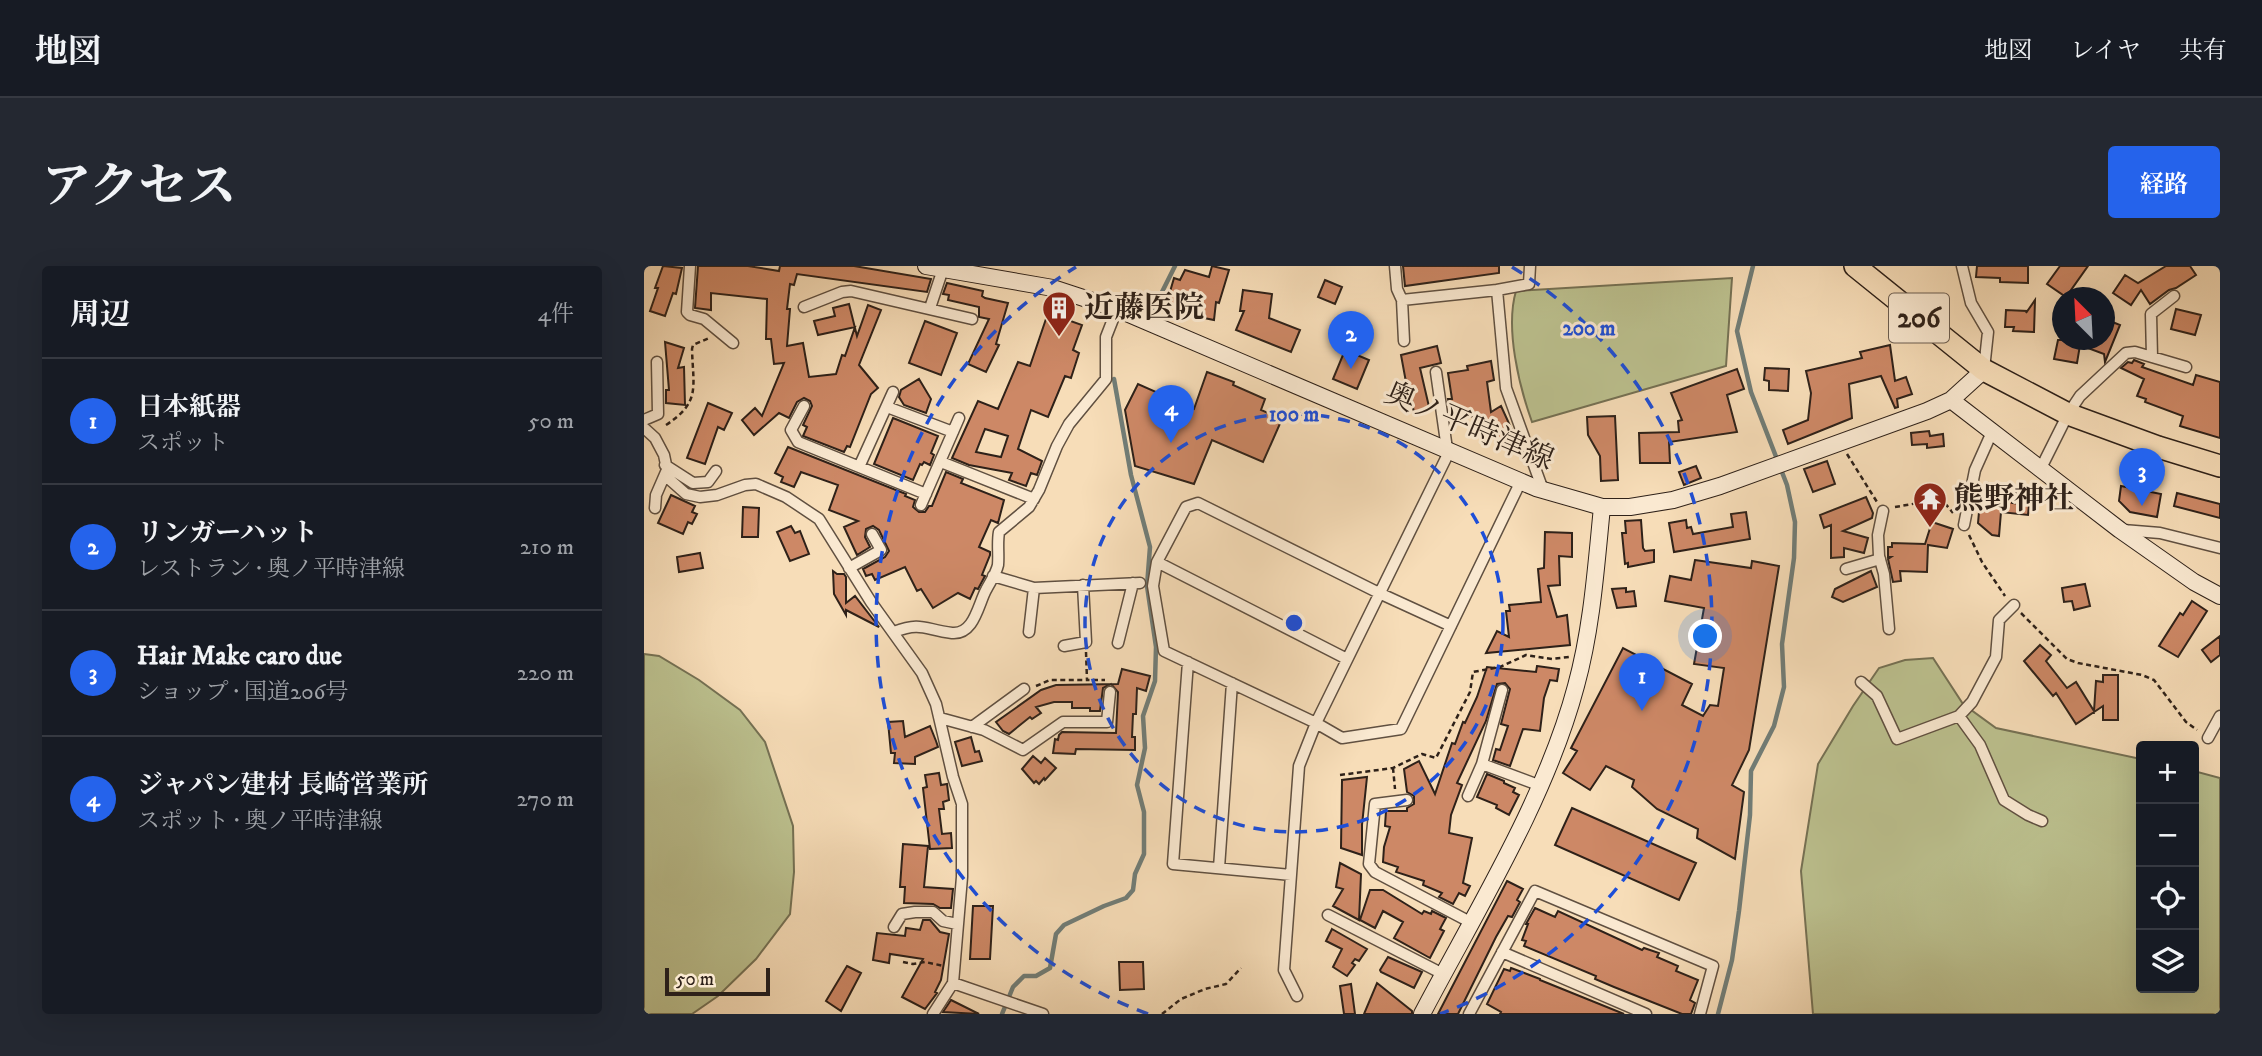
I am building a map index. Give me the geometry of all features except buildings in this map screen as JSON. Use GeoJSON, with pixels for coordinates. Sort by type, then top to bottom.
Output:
{"type":"FeatureCollection","features":[{"type":"Feature","properties":{"kind":"highway","name":"206"},"geometry":{"type":"LineString","coordinates":[[1855,266],[1984,370],[2068,414],[2220,466]]}},
{"type":"Feature","properties":{"kind":"main road","name":"奥ノ平時津線"},"geometry":{"type":"LineString","coordinates":[[926,266],[1053,288],[1117,309],[1543,490],[1602,507],[1630,507],[1673,500],[1720,486],[1927,411],[1951,400],[1984,370]]}},
{"type":"Feature","properties":{"kind":"main road"},"geometry":{"type":"LineString","coordinates":[[1951,400],[2120,530],[2194,582],[2220,596]]}},
{"type":"Feature","properties":{"kind":"main road"},"geometry":{"type":"LineString","coordinates":[[1422,1014],[1541,786],[1568,713],[1591,623],[1602,507]]}},
{"type":"Feature","properties":{"kind":"street"},"geometry":{"type":"LineString","coordinates":[[690,266],[687,312],[690,316],[704,319],[733,343]]}},
{"type":"Feature","properties":{"kind":"street"},"geometry":{"type":"LineString","coordinates":[[1395,266],[1396,289],[1402,300],[1404,341]]}},
{"type":"Feature","properties":{"kind":"street"},"geometry":{"type":"LineString","coordinates":[[1402,300],[1529,284],[1530,266]]}},
{"type":"Feature","properties":{"kind":"street"},"geometry":{"type":"LineString","coordinates":[[1962,266],[1971,303],[1988,332],[1984,370]]}},
{"type":"Feature","properties":{"kind":"street"},"geometry":{"type":"LineString","coordinates":[[930,308],[943,269]]}},
{"type":"Feature","properties":{"kind":"street"},"geometry":{"type":"LineString","coordinates":[[1497,290],[1506,388],[1543,490]]}},
{"type":"Feature","properties":{"kind":"street"},"geometry":{"type":"LineString","coordinates":[[804,307],[851,291],[972,318]]}},
{"type":"Feature","properties":{"kind":"street"},"geometry":{"type":"LineString","coordinates":[[2152,357],[2151,314],[2175,296]]}},
{"type":"Feature","properties":{"kind":"street"},"geometry":{"type":"LineString","coordinates":[[894,632],[915,626],[959,634],[965,631],[976,615],[998,568],[999,533],[1029,507],[1069,424],[1106,379],[1106,337],[1117,309]]}},
{"type":"Feature","properties":{"kind":"street"},"geometry":{"type":"LineString","coordinates":[[2040,470],[2080,396],[2126,353],[2135,352],[2186,367]]}},
{"type":"Feature","properties":{"kind":"street"},"geometry":{"type":"LineString","coordinates":[[644,420],[658,414],[657,362]]}},
{"type":"Feature","properties":{"kind":"street"},"geometry":{"type":"LineString","coordinates":[[1297,996],[1283,970],[1299,766],[1448,449],[1436,372]]}},
{"type":"Feature","properties":{"kind":"street"},"geometry":{"type":"LineString","coordinates":[[859,467],[893,392]]}},
{"type":"Feature","properties":{"kind":"street"},"geometry":{"type":"LineString","coordinates":[[804,406],[791,430],[798,442],[926,494]]}},
{"type":"Feature","properties":{"kind":"street"},"geometry":{"type":"LineString","coordinates":[[887,407],[953,432]]}},
{"type":"Feature","properties":{"kind":"street"},"geometry":{"type":"LineString","coordinates":[[921,505],[959,418]]}},
{"type":"Feature","properties":{"kind":"street"},"geometry":{"type":"LineString","coordinates":[[647,430],[660,446],[669,479],[686,494],[700,497],[717,495],[756,484],[786,497],[818,519],[922,673],[936,704],[962,804],[962,877],[953,983],[933,1014]]}},
{"type":"Feature","properties":{"kind":"street"},"geometry":{"type":"LineString","coordinates":[[1964,526],[1975,470],[1992,432]]}},
{"type":"Feature","properties":{"kind":"street"},"geometry":{"type":"LineString","coordinates":[[941,462],[1034,499]]}},
{"type":"Feature","properties":{"kind":"street"},"geometry":{"type":"LineString","coordinates":[[666,468],[693,483],[708,482],[716,471]]}},
{"type":"Feature","properties":{"kind":"street"},"geometry":{"type":"LineString","coordinates":[[655,508],[656,495],[666,468]]}},
{"type":"Feature","properties":{"kind":"street"},"geometry":{"type":"LineString","coordinates":[[1451,626],[1198,503],[1185,507],[1157,562],[1153,586],[1164,651],[1317,723],[1342,738],[1401,729],[1451,626],[1521,481]]}},
{"type":"Feature","properties":{"kind":"street"},"geometry":{"type":"LineString","coordinates":[[1883,511],[1878,535],[1889,629]]}},
{"type":"Feature","properties":{"kind":"street"},"geometry":{"type":"LineString","coordinates":[[2120,530],[2160,533],[2220,548]]}},
{"type":"Feature","properties":{"kind":"street"},"geometry":{"type":"LineString","coordinates":[[849,568],[881,550],[872,534]]}},
{"type":"Feature","properties":{"kind":"street"},"geometry":{"type":"LineString","coordinates":[[1846,569],[1880,559]]}},
{"type":"Feature","properties":{"kind":"street"},"geometry":{"type":"LineString","coordinates":[[1157,562],[1348,659]]}},
{"type":"Feature","properties":{"kind":"street"},"geometry":{"type":"LineString","coordinates":[[993,576],[1034,588],[1137,583],[1118,643]]}},
{"type":"Feature","properties":{"kind":"street"},"geometry":{"type":"LineString","coordinates":[[1064,646],[1086,642],[1083,585]]}},
{"type":"Feature","properties":{"kind":"street"},"geometry":{"type":"LineString","coordinates":[[1028,632],[1034,588]]}},
{"type":"Feature","properties":{"kind":"street"},"geometry":{"type":"LineString","coordinates":[[1861,682],[1877,696],[1897,739],[1959,716],[1972,702],[1996,657],[1999,620],[2014,605]]}},
{"type":"Feature","properties":{"kind":"street"},"geometry":{"type":"LineString","coordinates":[[1188,662],[1174,864],[1291,875]]}},
{"type":"Feature","properties":{"kind":"street"},"geometry":{"type":"LineString","coordinates":[[1219,868],[1232,683]]}},
{"type":"Feature","properties":{"kind":"street"},"geometry":{"type":"LineString","coordinates":[[972,727],[1024,689]]}},
{"type":"Feature","properties":{"kind":"street"},"geometry":{"type":"LineString","coordinates":[[1468,796],[1482,764],[1502,690]]}},
{"type":"Feature","properties":{"kind":"street"},"geometry":{"type":"LineString","coordinates":[[940,718],[984,730],[1023,750],[1063,722],[1107,722],[1110,692]]}},
{"type":"Feature","properties":{"kind":"street"},"geometry":{"type":"LineString","coordinates":[[1959,716],[1980,745],[2004,800],[2042,821]]}},
{"type":"Feature","properties":{"kind":"street"},"geometry":{"type":"LineString","coordinates":[[2208,738],[2220,716]]}},
{"type":"Feature","properties":{"kind":"street"},"geometry":{"type":"LineString","coordinates":[[1482,764],[1541,786]]}},
{"type":"Feature","properties":{"kind":"street"},"geometry":{"type":"LineString","coordinates":[[1401,800],[1375,804],[1369,864],[1376,873],[1470,922]]}},
{"type":"Feature","properties":{"kind":"street"},"geometry":{"type":"LineString","coordinates":[[1483,1014],[1470,1012],[1535,891],[1713,966],[1700,1014]]}},
{"type":"Feature","properties":{"kind":"street"},"geometry":{"type":"LineString","coordinates":[[894,927],[902,914],[915,912],[933,912],[943,921],[957,924]]}},
{"type":"Feature","properties":{"kind":"street"},"geometry":{"type":"LineString","coordinates":[[1328,915],[1443,974]]}},
{"type":"Feature","properties":{"kind":"street"},"geometry":{"type":"LineString","coordinates":[[1502,952],[1646,1014]]}},
{"type":"Feature","properties":{"kind":"street"},"geometry":{"type":"LineString","coordinates":[[953,983],[1006,1006],[1044,1014]]}},
{"type":"Feature","properties":{"kind":"path"},"geometry":{"type":"LineString","coordinates":[[647,430],[677,417],[691,403],[693,345],[711,337],[733,343]]}},
{"type":"Feature","properties":{"kind":"path"},"geometry":{"type":"LineString","coordinates":[[1086,642],[1087,680]]}},
{"type":"Feature","properties":{"kind":"path"},"geometry":{"type":"LineString","coordinates":[[1340,775],[1393,768],[1422,754],[1436,758],[1469,692],[1473,672],[1500,667],[1526,655],[1552,659],[1583,656]]}},
{"type":"Feature","properties":{"kind":"path"},"geometry":{"type":"LineString","coordinates":[[1024,689],[1050,680],[1107,680],[1110,692]]}},
{"type":"Feature","properties":{"kind":"path"},"geometry":{"type":"LineString","coordinates":[[1393,768],[1401,800]]}},
{"type":"Feature","properties":{"kind":"path"},"geometry":{"type":"LineString","coordinates":[[903,962],[925,962],[954,968]]}},
{"type":"Feature","properties":{"kind":"path"},"geometry":{"type":"LineString","coordinates":[[1162,1014],[1181,999],[1226,984],[1241,968]]}},
{"type":"Feature","properties":{"kind":"green space"},"geometry":{"type":"Polygon","coordinates":[[[1732,278],[1726,366],[1532,422],[1515,357],[1512,322],[1516,291],[1732,278]]]}},
{"type":"Feature","properties":{"kind":"green space"},"geometry":{"type":"Polygon","coordinates":[[[644,654],[659,656],[699,680],[740,710],[765,742],[793,826],[794,872],[790,914],[756,959],[718,996],[692,1014],[644,1014],[644,654]]]}},
{"type":"Feature","properties":{"kind":"green space"},"geometry":{"type":"Polygon","coordinates":[[[1933,658],[1963,704],[1996,728],[2136,758],[2136,993],[2199,993],[2199,772],[2220,778],[2220,1014],[1813,1014],[1801,871],[1818,764],[1879,668],[1905,660],[1933,658]]]}},
{"type":"Feature","properties":{"kind":"waterway"},"geometry":{"type":"LineString","coordinates":[[1148,312],[1154,308],[1175,266]]}},
{"type":"Feature","properties":{"kind":"waterway"},"geometry":{"type":"LineString","coordinates":[[1718,1014],[1732,960],[1739,911],[1750,815],[1751,771],[1774,726],[1784,687],[1782,644],[1794,558],[1795,522],[1787,485],[1751,392],[1737,331],[1753,266]]}},
{"type":"Feature","properties":{"kind":"waterway"},"geometry":{"type":"LineString","coordinates":[[1002,1014],[1013,987],[1024,976],[1036,976],[1050,968],[1056,934],[1064,925],[1126,898],[1133,890],[1135,874],[1144,854],[1144,812],[1137,785],[1145,748],[1143,716],[1155,681],[1156,647],[1147,586],[1150,547],[1131,475],[1114,379]]}},
{"type":"Feature","properties":{"kind":"place","name":"近藤医院"},"geometry":{"type":"Point","coordinates":[1059,338]}},
{"type":"Feature","properties":{"kind":"place","name":"リンガーハット"},"geometry":{"type":"Point","coordinates":[1351,369]}},
{"type":"Feature","properties":{"kind":"place","name":"ジャパン建材 長崎営業所"},"geometry":{"type":"Point","coordinates":[1171,443]}},
{"type":"Feature","properties":{"kind":"place","name":"Hair Make caro due"},"geometry":{"type":"Point","coordinates":[2142,506]}},
{"type":"Feature","properties":{"kind":"place","name":"熊野神社"},"geometry":{"type":"Point","coordinates":[1930,529]}},
{"type":"Feature","properties":{"kind":"place","name":"日本紙器"},"geometry":{"type":"Point","coordinates":[1642,711]}}]}
